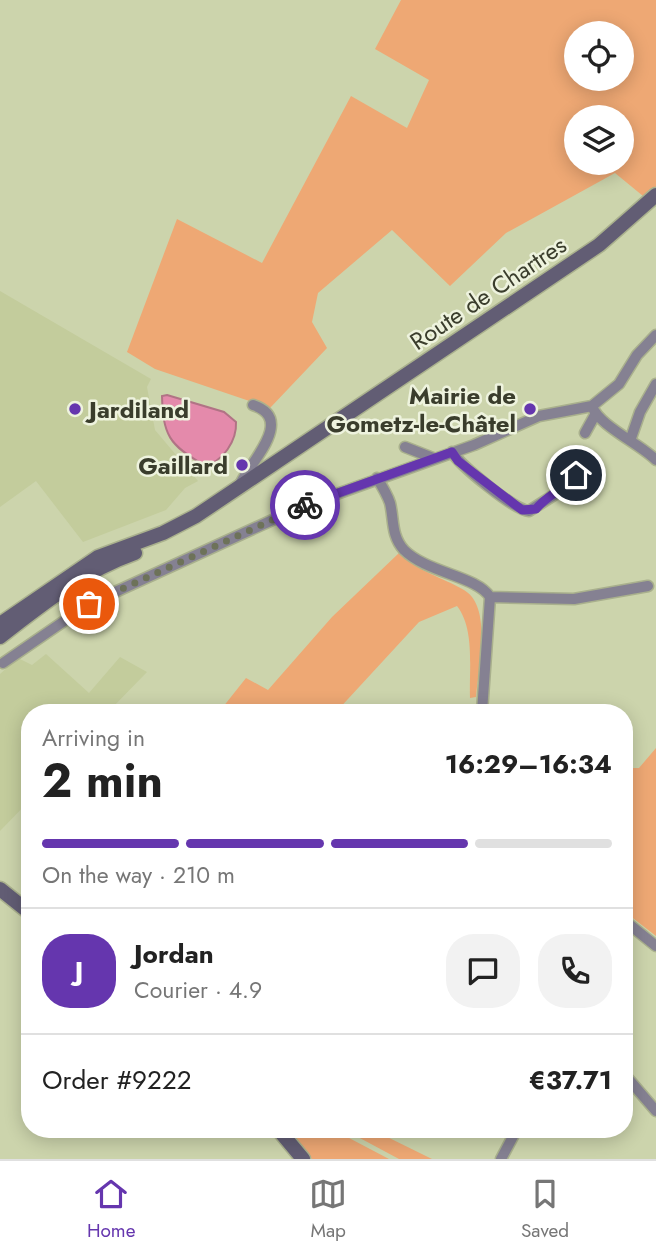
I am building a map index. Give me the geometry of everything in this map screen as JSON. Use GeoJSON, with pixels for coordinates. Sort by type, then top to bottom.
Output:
{"type":"FeatureCollection","features":[{"type":"Feature","properties":{"kind":"main road","name":"Route de Chartres"},"geometry":{"type":"LineString","coordinates":[[0,624],[57,589],[117,559],[182,533],[599,245],[656,195]]}},
{"type":"Feature","properties":{"kind":"main road","name":"Route de Chartres"},"geometry":{"type":"LineString","coordinates":[[0,637],[57,589]]}},
{"type":"Feature","properties":{"kind":"main road"},"geometry":{"type":"LineString","coordinates":[[0,889],[21,906]]}},
{"type":"Feature","properties":{"kind":"main road"},"geometry":{"type":"LineString","coordinates":[[286,1138],[303,1159]]}},
{"type":"Feature","properties":{"kind":"street"},"geometry":{"type":"LineString","coordinates":[[585,433],[593,411],[619,384],[637,355],[656,335]]}},
{"type":"Feature","properties":{"kind":"street"},"geometry":{"type":"LineString","coordinates":[[631,438],[640,412],[656,384]]}},
{"type":"Feature","properties":{"kind":"street"},"geometry":{"type":"LineString","coordinates":[[241,490],[269,440],[266,413],[253,405]]}},
{"type":"Feature","properties":{"kind":"street"},"geometry":{"type":"LineString","coordinates":[[3,663],[73,614],[186,558],[308,504],[452,452],[553,411],[593,411],[656,460]]}},
{"type":"Feature","properties":{"kind":"street"},"geometry":{"type":"LineString","coordinates":[[405,447],[433,458]]}},
{"type":"Feature","properties":{"kind":"street"},"geometry":{"type":"LineString","coordinates":[[452,452],[458,461],[475,472],[504,499],[522,510],[529,511],[565,488],[591,457]]}},
{"type":"Feature","properties":{"kind":"street"},"geometry":{"type":"LineString","coordinates":[[377,478],[390,504],[395,535],[403,549],[443,574],[474,582],[490,597],[574,599],[648,586]]}},
{"type":"Feature","properties":{"kind":"street"},"geometry":{"type":"LineString","coordinates":[[57,589],[73,614]]}},
{"type":"Feature","properties":{"kind":"street"},"geometry":{"type":"LineString","coordinates":[[483,704],[490,597]]}},
{"type":"Feature","properties":{"kind":"street"},"geometry":{"type":"LineString","coordinates":[[633,927],[656,946]]}},
{"type":"Feature","properties":{"kind":"street"},"geometry":{"type":"LineString","coordinates":[[633,1084],[656,1111]]}},
{"type":"Feature","properties":{"kind":"street"},"geometry":{"type":"LineString","coordinates":[[502,1159],[512,1138]]}},
{"type":"Feature","properties":{"kind":"shaded area"},"geometry":{"type":"Polygon","coordinates":[[[401,0],[656,0],[656,187],[643,196],[617,175],[634,175],[634,105],[564,105],[564,175],[611,175],[506,233],[450,286],[392,230],[318,293],[312,322],[327,348],[270,408],[155,369],[127,352],[177,219],[262,263],[351,96],[407,128],[429,80],[375,49],[401,0]]]}},
{"type":"Feature","properties":{"kind":"shaded area","name":"Jardiland"},"geometry":{"type":"Polygon","coordinates":[[[0,291],[151,379],[147,387],[155,430],[198,481],[185,488],[166,510],[83,542],[36,481],[0,507],[0,291]]]}},
{"type":"Feature","properties":{"kind":"shaded area"},"geometry":{"type":"Polygon","coordinates":[[[167,395],[224,412],[236,422],[234,436],[223,455],[204,465],[176,445],[166,430],[164,420],[162,396],[167,395]]]}},
{"type":"Feature","properties":{"kind":"shaded area"},"geometry":{"type":"Polygon","coordinates":[[[399,553],[422,570],[464,590],[473,598],[478,610],[482,639],[476,697],[470,698],[469,638],[463,615],[457,606],[419,622],[343,704],[225,704],[246,678],[268,690],[332,617],[399,553]]]}},
{"type":"Feature","properties":{"kind":"shaded area"},"geometry":{"type":"Polygon","coordinates":[[[46,654],[89,693],[120,657],[147,672],[116,704],[21,704],[21,809],[0,831],[0,674],[18,658],[32,665],[46,654]]]}},
{"type":"Feature","properties":{"kind":"shaded area"},"geometry":{"type":"Polygon","coordinates":[[[656,748],[656,936],[633,918],[633,768],[639,768],[656,748]]]}},
{"type":"Feature","properties":{"kind":"shaded area"},"geometry":{"type":"Polygon","coordinates":[[[294,1138],[349,1138],[389,1159],[312,1159],[294,1138]]]}},
{"type":"Feature","properties":{"kind":"shaded area"},"geometry":{"type":"Polygon","coordinates":[[[360,1138],[389,1138],[432,1159],[399,1159],[360,1138]]]}},
{"type":"Feature","properties":{"kind":"way so far"},"geometry":{"type":"LineString","coordinates":[[89,604],[305,505]]}},
{"type":"Feature","properties":{"kind":"place","name":"Jardiland"},"geometry":{"type":"Point","coordinates":[75,409]}},
{"type":"Feature","properties":{"kind":"place","name":"Mairie de Gometz-le-Châtel"},"geometry":{"type":"Point","coordinates":[530,409]}},
{"type":"Feature","properties":{"kind":"place","name":"Gaillard"},"geometry":{"type":"Point","coordinates":[242,465]}},
{"type":"Feature","properties":{"kind":"route"},"geometry":{"type":"LineString","coordinates":[[305,505],[452,452],[458,461],[475,472],[504,499],[522,510],[536,509],[542,502],[565,488],[576,475]]}}]}
